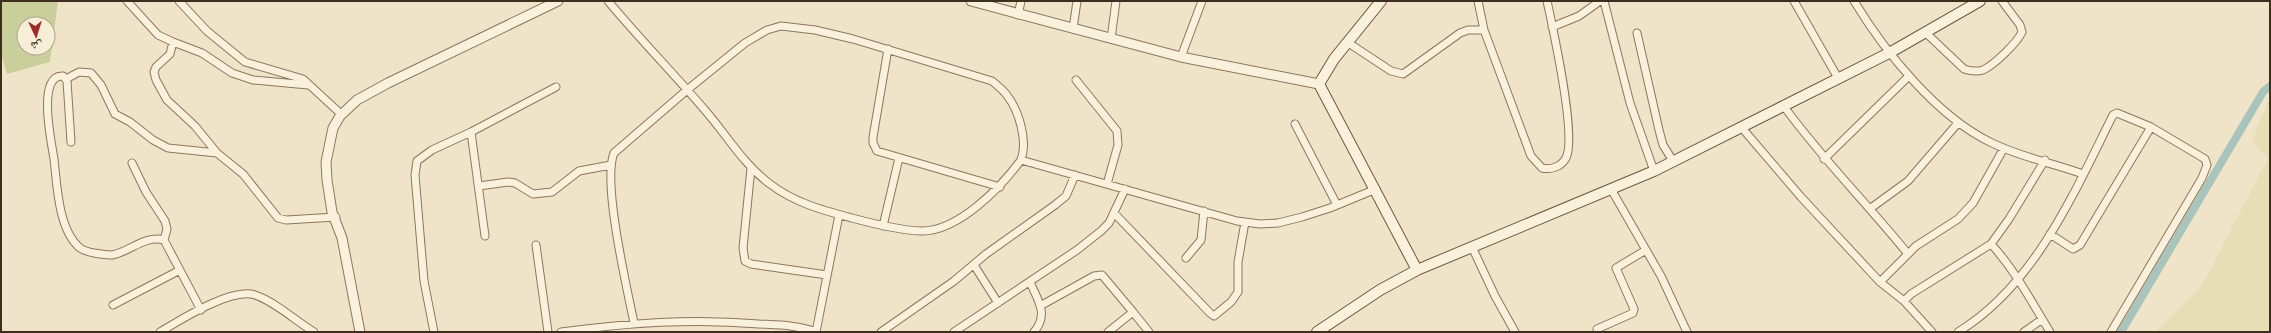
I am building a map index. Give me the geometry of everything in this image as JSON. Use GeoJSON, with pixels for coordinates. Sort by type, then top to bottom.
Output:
{"type":"FeatureCollection","features":[{"type":"Feature","properties":{"kind":"main road"},"geometry":{"type":"LineString","coordinates":[[1381,1],[1347,42],[1319,84],[1376,189],[1416,270]]}},
{"type":"Feature","properties":{"kind":"main road"},"geometry":{"type":"LineString","coordinates":[[1317,332],[1380,290],[1416,270],[1654,170],[1742,128],[1783,105],[1891,52],[1980,1]]}},
{"type":"Feature","properties":{"kind":"street"},"geometry":{"type":"LineString","coordinates":[[127,1],[153,31],[173,42],[202,52],[243,78],[308,85]]}},
{"type":"Feature","properties":{"kind":"street"},"geometry":{"type":"LineString","coordinates":[[179,1],[208,31],[246,62],[303,79],[341,114]]}},
{"type":"Feature","properties":{"kind":"street"},"geometry":{"type":"LineString","coordinates":[[360,332],[353,287],[342,238],[336,217],[332,212],[326,162],[333,128],[341,114],[357,100],[388,83],[558,1]]}},
{"type":"Feature","properties":{"kind":"street"},"geometry":{"type":"LineString","coordinates":[[608,1],[687,90],[751,168],[769,184],[797,202],[816,209],[883,226],[922,231],[940,227],[981,203],[1000,187],[1021,160],[1024,144],[1014,108],[1006,94],[992,81],[888,49],[815,30],[782,26],[767,30],[745,43],[687,90],[614,153],[611,165],[616,222],[634,323]]}},
{"type":"Feature","properties":{"kind":"street"},"geometry":{"type":"LineString","coordinates":[[971,1],[990,4],[1018,15],[1181,57],[1319,84]]}},
{"type":"Feature","properties":{"kind":"street"},"geometry":{"type":"LineString","coordinates":[[1018,15],[1021,1]]}},
{"type":"Feature","properties":{"kind":"street"},"geometry":{"type":"LineString","coordinates":[[1073,29],[1077,1]]}},
{"type":"Feature","properties":{"kind":"street"},"geometry":{"type":"LineString","coordinates":[[1111,39],[1116,1]]}},
{"type":"Feature","properties":{"kind":"street"},"geometry":{"type":"LineString","coordinates":[[1181,57],[1202,1]]}},
{"type":"Feature","properties":{"kind":"street"},"geometry":{"type":"LineString","coordinates":[[1478,1],[1484,30],[1531,156],[1537,164],[1547,169],[1562,164],[1567,157],[1568,150],[1567,112],[1547,1]]}},
{"type":"Feature","properties":{"kind":"street"},"geometry":{"type":"LineString","coordinates":[[1552,27],[1580,16],[1600,1]]}},
{"type":"Feature","properties":{"kind":"street"},"geometry":{"type":"LineString","coordinates":[[1604,1],[1630,103],[1654,170]]}},
{"type":"Feature","properties":{"kind":"street"},"geometry":{"type":"LineString","coordinates":[[1794,1],[1838,78]]}},
{"type":"Feature","properties":{"kind":"street"},"geometry":{"type":"LineString","coordinates":[[1854,1],[1869,25],[1909,76],[1958,123],[1973,133],[2004,148],[2045,160],[2083,174]]}},
{"type":"Feature","properties":{"kind":"street"},"geometry":{"type":"LineString","coordinates":[[1926,32],[1964,69],[1970,71],[1983,70],[2010,48],[2022,32],[2020,25],[2002,1]]}},
{"type":"Feature","properties":{"kind":"street"},"geometry":{"type":"LineString","coordinates":[[1347,42],[1391,71],[1403,74],[1460,33],[1468,30],[1484,30]]}},
{"type":"Feature","properties":{"kind":"street"},"geometry":{"type":"LineString","coordinates":[[1637,33],[1663,145],[1672,161]]}},
{"type":"Feature","properties":{"kind":"street"},"geometry":{"type":"LineString","coordinates":[[173,42],[170,54],[156,67],[154,72],[156,80],[167,100],[195,126],[217,153],[243,174],[278,218],[286,220],[336,217]]}},
{"type":"Feature","properties":{"kind":"street"},"geometry":{"type":"LineString","coordinates":[[888,49],[873,143],[877,151],[1000,187]]}},
{"type":"Feature","properties":{"kind":"street"},"geometry":{"type":"LineString","coordinates":[[66,79],[79,72],[91,73],[101,86],[115,114],[130,122],[160,144],[168,148],[217,153]]}},
{"type":"Feature","properties":{"kind":"street"},"geometry":{"type":"LineString","coordinates":[[66,79],[61,76],[54,80],[47,106],[47,118],[58,197],[69,234],[74,242],[86,252],[110,255],[151,238],[164,240]]}},
{"type":"Feature","properties":{"kind":"street"},"geometry":{"type":"LineString","coordinates":[[1824,159],[1909,76]]}},
{"type":"Feature","properties":{"kind":"street"},"geometry":{"type":"LineString","coordinates":[[66,79],[71,142]]}},
{"type":"Feature","properties":{"kind":"street"},"geometry":{"type":"LineString","coordinates":[[1076,80],[1117,131],[1118,145],[1107,184]]}},
{"type":"Feature","properties":{"kind":"street"},"geometry":{"type":"LineString","coordinates":[[434,332],[424,281],[415,167],[422,155],[471,132],[556,88]]}},
{"type":"Feature","properties":{"kind":"street"},"geometry":{"type":"LineString","coordinates":[[1783,105],[1805,137],[1871,208],[1908,254]]}},
{"type":"Feature","properties":{"kind":"street"},"geometry":{"type":"LineString","coordinates":[[1958,332],[1986,313],[2020,280],[2050,234],[2113,115],[2122,114],[2151,127],[2205,159],[2207,164],[2202,178],[2111,332]]}},
{"type":"Feature","properties":{"kind":"street"},"geometry":{"type":"LineString","coordinates":[[1871,208],[1908,182],[1958,123]]}},
{"type":"Feature","properties":{"kind":"street"},"geometry":{"type":"LineString","coordinates":[[1296,124],[1337,205]]}},
{"type":"Feature","properties":{"kind":"street"},"geometry":{"type":"LineString","coordinates":[[2050,234],[2069,248],[2073,249],[2080,245],[2151,127]]}},
{"type":"Feature","properties":{"kind":"street"},"geometry":{"type":"LineString","coordinates":[[1742,128],[1801,197],[1880,282],[1904,301],[1932,332]]}},
{"type":"Feature","properties":{"kind":"street"},"geometry":{"type":"LineString","coordinates":[[471,132],[485,236]]}},
{"type":"Feature","properties":{"kind":"street"},"geometry":{"type":"LineString","coordinates":[[1880,282],[1908,254],[1958,219],[1973,203],[2004,148]]}},
{"type":"Feature","properties":{"kind":"street"},"geometry":{"type":"LineString","coordinates":[[883,226],[899,158]]}},
{"type":"Feature","properties":{"kind":"street"},"geometry":{"type":"LineString","coordinates":[[1021,160],[1245,222],[1278,223],[1337,205],[1376,189]]}},
{"type":"Feature","properties":{"kind":"street"},"geometry":{"type":"LineString","coordinates":[[1904,301],[1911,294],[1991,244],[2009,220],[2045,160]]}},
{"type":"Feature","properties":{"kind":"street"},"geometry":{"type":"LineString","coordinates":[[132,163],[146,192],[165,221],[167,228],[164,240],[201,310]]}},
{"type":"Feature","properties":{"kind":"street"},"geometry":{"type":"LineString","coordinates":[[479,186],[508,182],[520,185],[533,194],[552,192],[579,171],[611,165]]}},
{"type":"Feature","properties":{"kind":"street"},"geometry":{"type":"LineString","coordinates":[[751,168],[743,248],[744,261],[751,264],[827,275]]}},
{"type":"Feature","properties":{"kind":"street"},"geometry":{"type":"LineString","coordinates":[[881,332],[1066,196],[1075,175]]}},
{"type":"Feature","properties":{"kind":"street"},"geometry":{"type":"LineString","coordinates":[[954,332],[1030,282],[1101,231],[1114,214],[1125,189]]}},
{"type":"Feature","properties":{"kind":"street"},"geometry":{"type":"LineString","coordinates":[[1611,189],[1670,294],[1687,332]]}},
{"type":"Feature","properties":{"kind":"street"},"geometry":{"type":"LineString","coordinates":[[1186,258],[1201,240],[1204,211]]}},
{"type":"Feature","properties":{"kind":"street"},"geometry":{"type":"LineString","coordinates":[[1114,214],[1214,316],[1231,302],[1238,292],[1238,262],[1245,222]]}},
{"type":"Feature","properties":{"kind":"street"},"geometry":{"type":"LineString","coordinates":[[561,332],[618,328],[634,323],[724,321],[785,326],[816,332],[839,215]]}},
{"type":"Feature","properties":{"kind":"street"},"geometry":{"type":"LineString","coordinates":[[1991,244],[2020,280],[2041,320],[2050,332]]}},
{"type":"Feature","properties":{"kind":"street"},"geometry":{"type":"LineString","coordinates":[[536,245],[548,332]]}},
{"type":"Feature","properties":{"kind":"street"},"geometry":{"type":"LineString","coordinates":[[1472,247],[1495,296],[1515,332]]}},
{"type":"Feature","properties":{"kind":"street"},"geometry":{"type":"LineString","coordinates":[[1596,331],[1633,313],[1634,309],[1616,268],[1646,250]]}},
{"type":"Feature","properties":{"kind":"street"},"geometry":{"type":"LineString","coordinates":[[974,265],[998,303]]}},
{"type":"Feature","properties":{"kind":"street"},"geometry":{"type":"LineString","coordinates":[[113,305],[180,270]]}},
{"type":"Feature","properties":{"kind":"street"},"geometry":{"type":"LineString","coordinates":[[1040,306],[1099,275],[1104,277],[1149,332]]}},
{"type":"Feature","properties":{"kind":"street"},"geometry":{"type":"LineString","coordinates":[[1030,282],[1040,306],[1042,321],[1034,332]]}},
{"type":"Feature","properties":{"kind":"street"},"geometry":{"type":"LineString","coordinates":[[160,332],[224,299],[247,293],[266,301],[305,330],[314,332]]}},
{"type":"Feature","properties":{"kind":"street"},"geometry":{"type":"LineString","coordinates":[[1108,332],[1133,312]]}},
{"type":"Feature","properties":{"kind":"street"},"geometry":{"type":"LineString","coordinates":[[2024,332],[2041,320]]}},
{"type":"Feature","properties":{"kind":"shaded area"},"geometry":{"type":"Polygon","coordinates":[[[2270,97],[2270,332],[2155,332],[2203,284],[2268,158],[2252,141],[2270,97]]]}},
{"type":"Feature","properties":{"kind":"green space"},"geometry":{"type":"Polygon","coordinates":[[[1,1],[58,1],[56,16],[16,16],[16,56],[51,56],[50,62],[7,74],[1,53],[1,1]]]}},
{"type":"Feature","properties":{"kind":"waterway"},"geometry":{"type":"LineString","coordinates":[[2121,332],[2263,92],[2270,86]]}}]}
